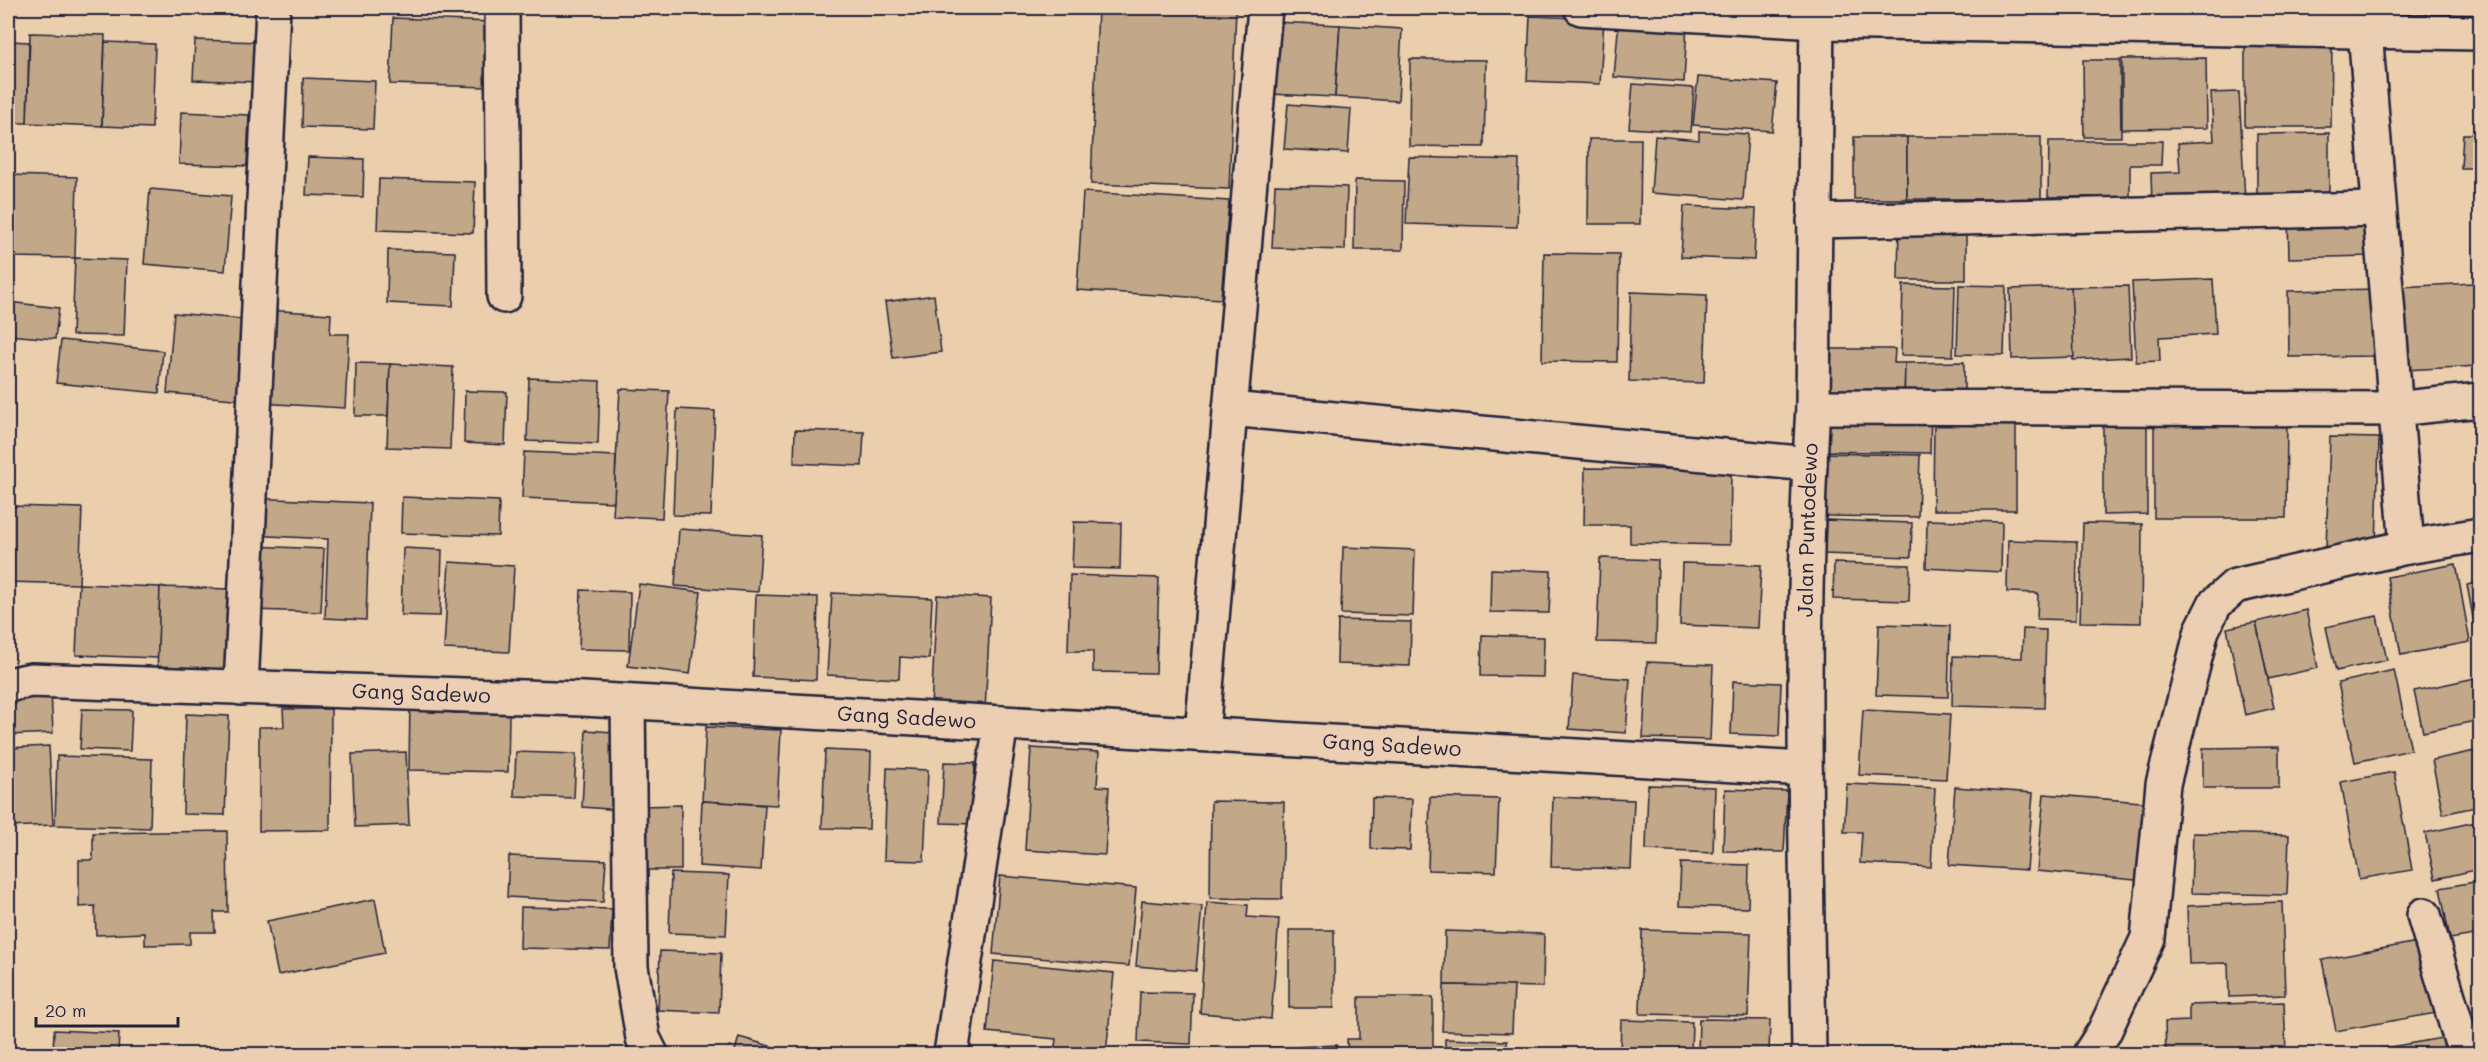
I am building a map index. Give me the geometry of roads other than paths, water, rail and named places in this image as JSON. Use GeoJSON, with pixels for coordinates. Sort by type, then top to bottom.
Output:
{"type":"FeatureCollection","features":[{"type":"Feature","properties":{"kind":"street"},"geometry":{"type":"LineString","coordinates":[[241,688],[273,8]]}},
{"type":"Feature","properties":{"kind":"street"},"geometry":{"type":"LineString","coordinates":[[502,8],[504,296]]}},
{"type":"Feature","properties":{"kind":"street"},"geometry":{"type":"LineString","coordinates":[[1202,734],[1265,8]]}},
{"type":"Feature","properties":{"kind":"street"},"geometry":{"type":"LineString","coordinates":[[1581,8],[1817,15],[2294,19],[2365,31],[2481,33]]}},
{"type":"Feature","properties":{"kind":"street","name":"Jalan Puntodewo"},"geometry":{"type":"LineString","coordinates":[[1809,1054],[1805,769],[1813,407],[1817,15]]}},
{"type":"Feature","properties":{"kind":"street"},"geometry":{"type":"LineString","coordinates":[[2365,31],[2407,547]]}},
{"type":"Feature","properties":{"kind":"street"},"geometry":{"type":"LineString","coordinates":[[1814,221],[2379,209]]}},
{"type":"Feature","properties":{"kind":"street"},"geometry":{"type":"LineString","coordinates":[[1813,407],[2395,409],[2481,400]]}},
{"type":"Feature","properties":{"kind":"street"},"geometry":{"type":"LineString","coordinates":[[1230,410],[1810,464]]}},
{"type":"Feature","properties":{"kind":"street"},"geometry":{"type":"LineString","coordinates":[[2090,1054],[2104,1032],[2148,938],[2163,784],[2202,630],[2215,604],[2235,586],[2407,547],[2481,535]]}},
{"type":"Feature","properties":{"kind":"street","name":"Gang Sadewo"},"geometry":{"type":"LineString","coordinates":[[8,685],[31,680],[628,702],[1805,769]]}},
{"type":"Feature","properties":{"kind":"street"},"geometry":{"type":"LineString","coordinates":[[628,702],[631,967],[643,1038],[651,1054]]}},
{"type":"Feature","properties":{"kind":"street"},"geometry":{"type":"LineString","coordinates":[[951,1054],[1001,723]]}},
{"type":"Feature","properties":{"kind":"street"},"geometry":{"type":"LineString","coordinates":[[2424,915],[2465,1054]]}}]}
